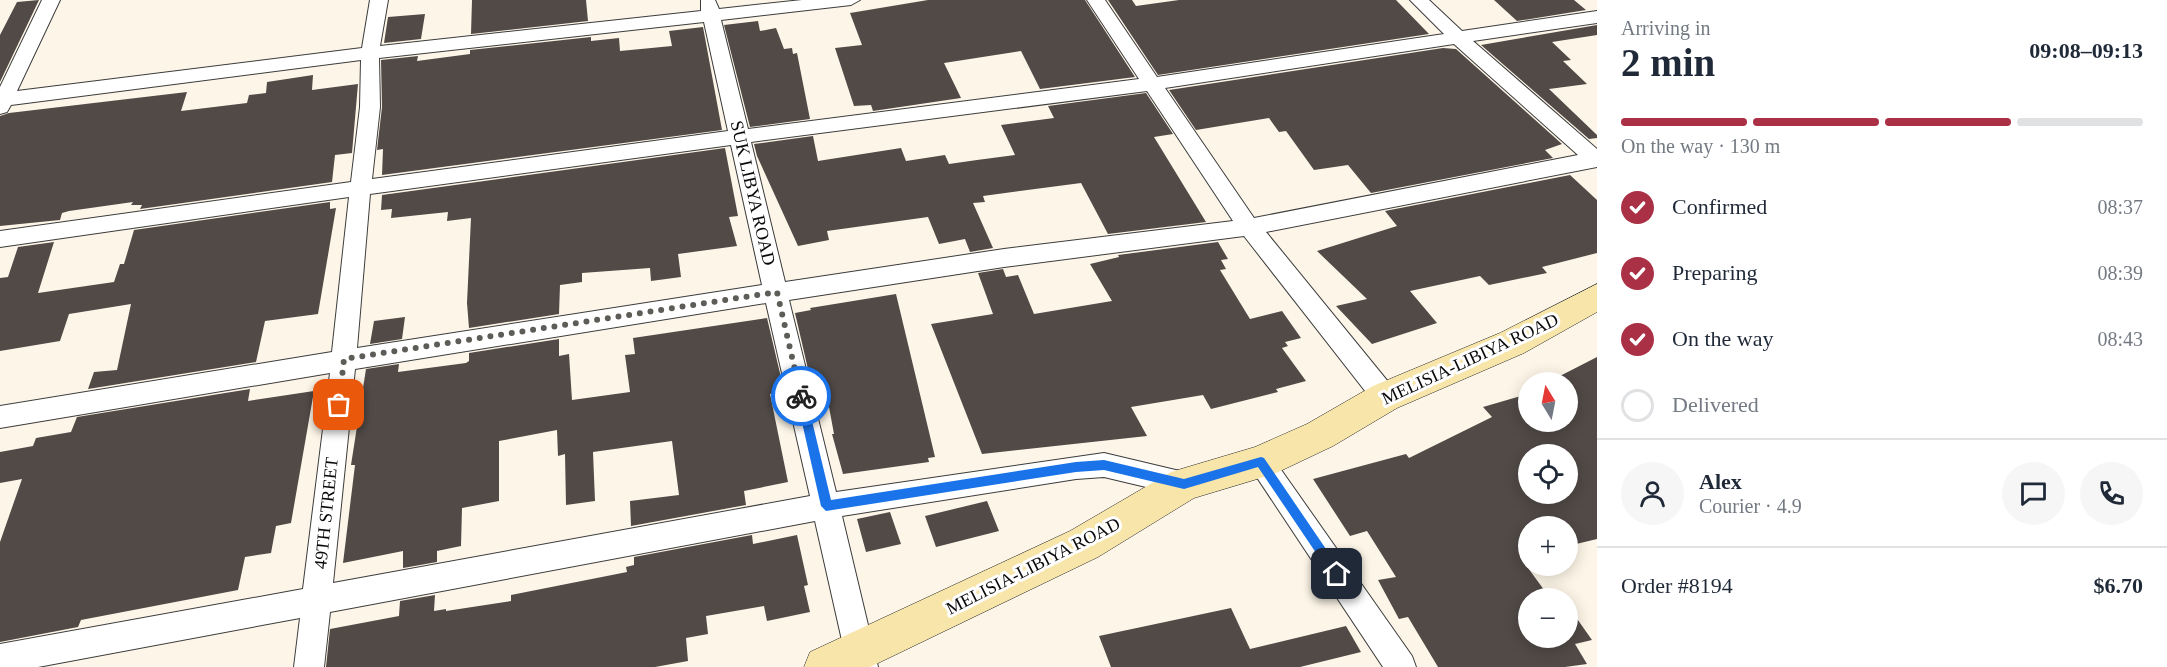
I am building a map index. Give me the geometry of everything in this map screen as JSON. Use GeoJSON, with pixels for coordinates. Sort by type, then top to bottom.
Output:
{"type":"FeatureCollection","features":[{"type":"Feature","properties":{"kind":"main road","name":"MELISIA-LIBIYA ROAD"},"geometry":{"type":"LineString","coordinates":[[825,667],[862,660],[1084,544],[1184,484],[1261,462],[1320,435],[1385,397],[1512,343],[1597,297]]}},
{"type":"Feature","properties":{"kind":"street"},"geometry":{"type":"LineString","coordinates":[[1,102],[51,0]]}},
{"type":"Feature","properties":{"kind":"street","name":"49TH STREET"},"geometry":{"type":"LineString","coordinates":[[309,667],[370,107],[370,53],[379,0]]}},
{"type":"Feature","properties":{"kind":"street"},"geometry":{"type":"LineString","coordinates":[[1,102],[709,8],[851,0]]}},
{"type":"Feature","properties":{"kind":"street"},"geometry":{"type":"LineString","coordinates":[[1096,0],[1150,84],[1249,227],[1385,397]]}},
{"type":"Feature","properties":{"kind":"street"},"geometry":{"type":"LineString","coordinates":[[1419,0],[1457,37],[1596,159]]}},
{"type":"Feature","properties":{"kind":"street","name":"SUK LIBYA ROAD"},"geometry":{"type":"LineString","coordinates":[[709,8],[862,660]]}},
{"type":"Feature","properties":{"kind":"street"},"geometry":{"type":"LineString","coordinates":[[0,239],[361,187],[1150,84],[1597,17]]}},
{"type":"Feature","properties":{"kind":"street"},"geometry":{"type":"LineString","coordinates":[[0,417],[344,359],[777,292],[1249,227],[1596,159]]}},
{"type":"Feature","properties":{"kind":"street"},"geometry":{"type":"LineString","coordinates":[[1261,462],[1401,667]]}},
{"type":"Feature","properties":{"kind":"street"},"geometry":{"type":"LineString","coordinates":[[0,659],[826,506],[1076,467],[1104,465],[1184,484]]}},
{"type":"Feature","properties":{"kind":"building"},"geometry":{"type":"Polygon","coordinates":[[[39,0],[0,82],[0,35],[17,2],[39,0]]]}},
{"type":"Feature","properties":{"kind":"building"},"geometry":{"type":"Polygon","coordinates":[[[472,0],[586,0],[588,21],[471,34],[472,0]]]}},
{"type":"Feature","properties":{"kind":"building"},"geometry":{"type":"Polygon","coordinates":[[[928,0],[1085,0],[1135,77],[1040,89],[1021,51],[944,63],[961,98],[873,111],[871,105],[854,106],[835,48],[862,45],[850,13],[928,0]]]}},
{"type":"Feature","properties":{"kind":"building"},"geometry":{"type":"Polygon","coordinates":[[[1108,0],[1132,0],[1136,6],[1179,0],[1396,0],[1429,34],[1158,75],[1108,0]]]}},
{"type":"Feature","properties":{"kind":"building"},"geometry":{"type":"Polygon","coordinates":[[[1494,0],[1574,0],[1586,10],[1517,21],[1494,0]]]}},
{"type":"Feature","properties":{"kind":"building"},"geometry":{"type":"Polygon","coordinates":[[[425,14],[421,39],[384,43],[388,17],[425,14]]]}},
{"type":"Feature","properties":{"kind":"building"},"geometry":{"type":"Polygon","coordinates":[[[758,21],[760,31],[776,28],[784,49],[792,48],[793,54],[797,53],[810,119],[750,127],[724,25],[758,21]]]}},
{"type":"Feature","properties":{"kind":"building"},"geometry":{"type":"Polygon","coordinates":[[[1597,25],[1597,35],[1552,42],[1571,60],[1563,61],[1587,84],[1549,89],[1597,135],[1597,138],[1589,139],[1481,45],[1597,25]]]}},
{"type":"Feature","properties":{"kind":"building"},"geometry":{"type":"Polygon","coordinates":[[[703,27],[722,130],[382,175],[383,149],[377,150],[382,107],[381,60],[418,56],[417,61],[470,54],[470,50],[591,37],[591,41],[619,38],[620,51],[672,46],[669,31],[703,27]]]}},
{"type":"Feature","properties":{"kind":"building"},"geometry":{"type":"Polygon","coordinates":[[[1443,48],[1456,49],[1562,144],[1545,150],[1553,158],[1371,193],[1348,165],[1314,170],[1286,131],[1279,132],[1269,118],[1196,130],[1169,90],[1443,48]]]}},
{"type":"Feature","properties":{"kind":"building"},"geometry":{"type":"Polygon","coordinates":[[[313,75],[312,90],[358,84],[352,153],[335,155],[332,182],[140,209],[142,205],[131,205],[133,202],[69,211],[62,213],[60,220],[0,226],[0,116],[9,113],[187,92],[181,111],[247,103],[249,95],[266,93],[267,82],[313,75]]]}},
{"type":"Feature","properties":{"kind":"building"},"geometry":{"type":"Polygon","coordinates":[[[1146,93],[1173,134],[1154,137],[1206,222],[1108,234],[1081,183],[983,196],[985,202],[973,203],[993,248],[970,252],[965,239],[939,244],[928,217],[827,231],[829,240],[798,246],[757,156],[754,144],[813,136],[818,161],[901,148],[906,161],[945,155],[949,164],[1015,155],[1001,125],[1054,118],[1048,106],[1146,93]]]}},
{"type":"Feature","properties":{"kind":"building"},"geometry":{"type":"Polygon","coordinates":[[[725,148],[738,216],[729,217],[737,246],[678,254],[681,277],[651,281],[650,268],[582,273],[582,282],[560,285],[559,314],[469,328],[467,303],[471,218],[447,221],[448,212],[391,218],[392,209],[381,210],[382,195],[725,148]]]}},
{"type":"Feature","properties":{"kind":"building"},"geometry":{"type":"Polygon","coordinates":[[[1570,175],[1597,200],[1597,253],[1542,267],[1547,273],[1489,285],[1480,276],[1410,291],[1437,323],[1372,344],[1336,306],[1367,299],[1317,251],[1397,226],[1385,211],[1570,175]]]}},
{"type":"Feature","properties":{"kind":"building"},"geometry":{"type":"Polygon","coordinates":[[[330,202],[330,209],[336,208],[318,314],[265,321],[256,362],[88,389],[94,372],[117,370],[131,304],[69,314],[60,341],[0,351],[0,278],[8,277],[18,247],[54,242],[38,293],[114,282],[120,264],[124,264],[134,230],[330,202]]]}},
{"type":"Feature","properties":{"kind":"building"},"geometry":{"type":"Polygon","coordinates":[[[1218,242],[1228,259],[1221,260],[1226,269],[1220,270],[1250,319],[1282,311],[1301,338],[1285,342],[1288,346],[1282,348],[1306,381],[1276,389],[1278,392],[1211,409],[1203,395],[1131,407],[1147,436],[982,454],[931,324],[993,314],[978,273],[1003,269],[1006,277],[1018,275],[1034,314],[1112,301],[1090,264],[1119,257],[1118,255],[1218,242]]]}},
{"type":"Feature","properties":{"kind":"building"},"geometry":{"type":"Polygon","coordinates":[[[896,294],[935,457],[928,458],[929,462],[843,474],[832,434],[834,434],[824,380],[811,382],[795,313],[811,310],[810,308],[896,294]]]}},
{"type":"Feature","properties":{"kind":"building"},"geometry":{"type":"Polygon","coordinates":[[[405,317],[402,339],[370,344],[374,321],[405,317]]]}},
{"type":"Feature","properties":{"kind":"building"},"geometry":{"type":"Polygon","coordinates":[[[767,318],[783,386],[775,387],[776,393],[770,394],[788,482],[744,491],[746,505],[631,526],[630,501],[679,495],[672,441],[593,452],[595,501],[566,505],[565,454],[558,456],[557,430],[499,441],[499,501],[462,508],[461,546],[437,551],[437,562],[403,568],[403,551],[343,563],[355,465],[351,465],[366,369],[399,364],[398,372],[466,363],[469,361],[469,353],[559,339],[559,356],[569,354],[572,400],[630,392],[625,355],[635,354],[633,338],[767,318]]]}},
{"type":"Feature","properties":{"kind":"building"},"geometry":{"type":"Polygon","coordinates":[[[1597,357],[1597,539],[1578,544],[1578,516],[1518,516],[1518,576],[1534,576],[1543,588],[1518,588],[1518,648],[1577,648],[1587,664],[1565,667],[1438,667],[1408,617],[1399,619],[1378,580],[1396,577],[1367,531],[1350,536],[1313,479],[1406,454],[1409,458],[1492,417],[1483,407],[1518,397],[1518,432],[1578,432],[1578,372],[1568,372],[1597,357]]]}},
{"type":"Feature","properties":{"kind":"building"},"geometry":{"type":"Polygon","coordinates":[[[250,389],[248,401],[314,391],[291,523],[276,526],[271,553],[245,557],[238,590],[81,620],[78,627],[0,642],[0,542],[22,479],[0,483],[0,452],[33,446],[36,438],[71,432],[77,417],[250,389]]]}},
{"type":"Feature","properties":{"kind":"building"},"geometry":{"type":"Polygon","coordinates":[[[987,501],[999,531],[936,547],[925,516],[987,501]]]}},
{"type":"Feature","properties":{"kind":"building"},"geometry":{"type":"Polygon","coordinates":[[[890,512],[901,544],[866,552],[857,519],[890,512]]]}},
{"type":"Feature","properties":{"kind":"building"},"geometry":{"type":"Polygon","coordinates":[[[752,535],[753,544],[797,535],[808,585],[804,586],[810,612],[767,621],[764,606],[706,616],[708,634],[686,638],[688,661],[655,667],[326,667],[330,629],[399,616],[400,601],[435,595],[434,611],[446,609],[446,611],[511,601],[511,595],[627,572],[626,567],[634,565],[634,557],[752,535]]]}},
{"type":"Feature","properties":{"kind":"building"},"geometry":{"type":"Polygon","coordinates":[[[1231,608],[1250,649],[1346,626],[1361,652],[1300,667],[1111,667],[1099,636],[1231,608]]]}},
{"type":"Feature","properties":{"kind":"building"},"geometry":{"type":"Polygon","coordinates":[[[1578,620],[1592,640],[1578,643],[1578,620]]]}},
{"type":"Feature","properties":{"kind":"way so far"},"geometry":{"type":"LineString","coordinates":[[339,405],[344,359],[777,292],[801,396]]}},
{"type":"Feature","properties":{"kind":"route"},"geometry":{"type":"LineString","coordinates":[[801,396],[826,506],[1076,467],[1104,465],[1184,484],[1261,462],[1337,574]]}}]}
